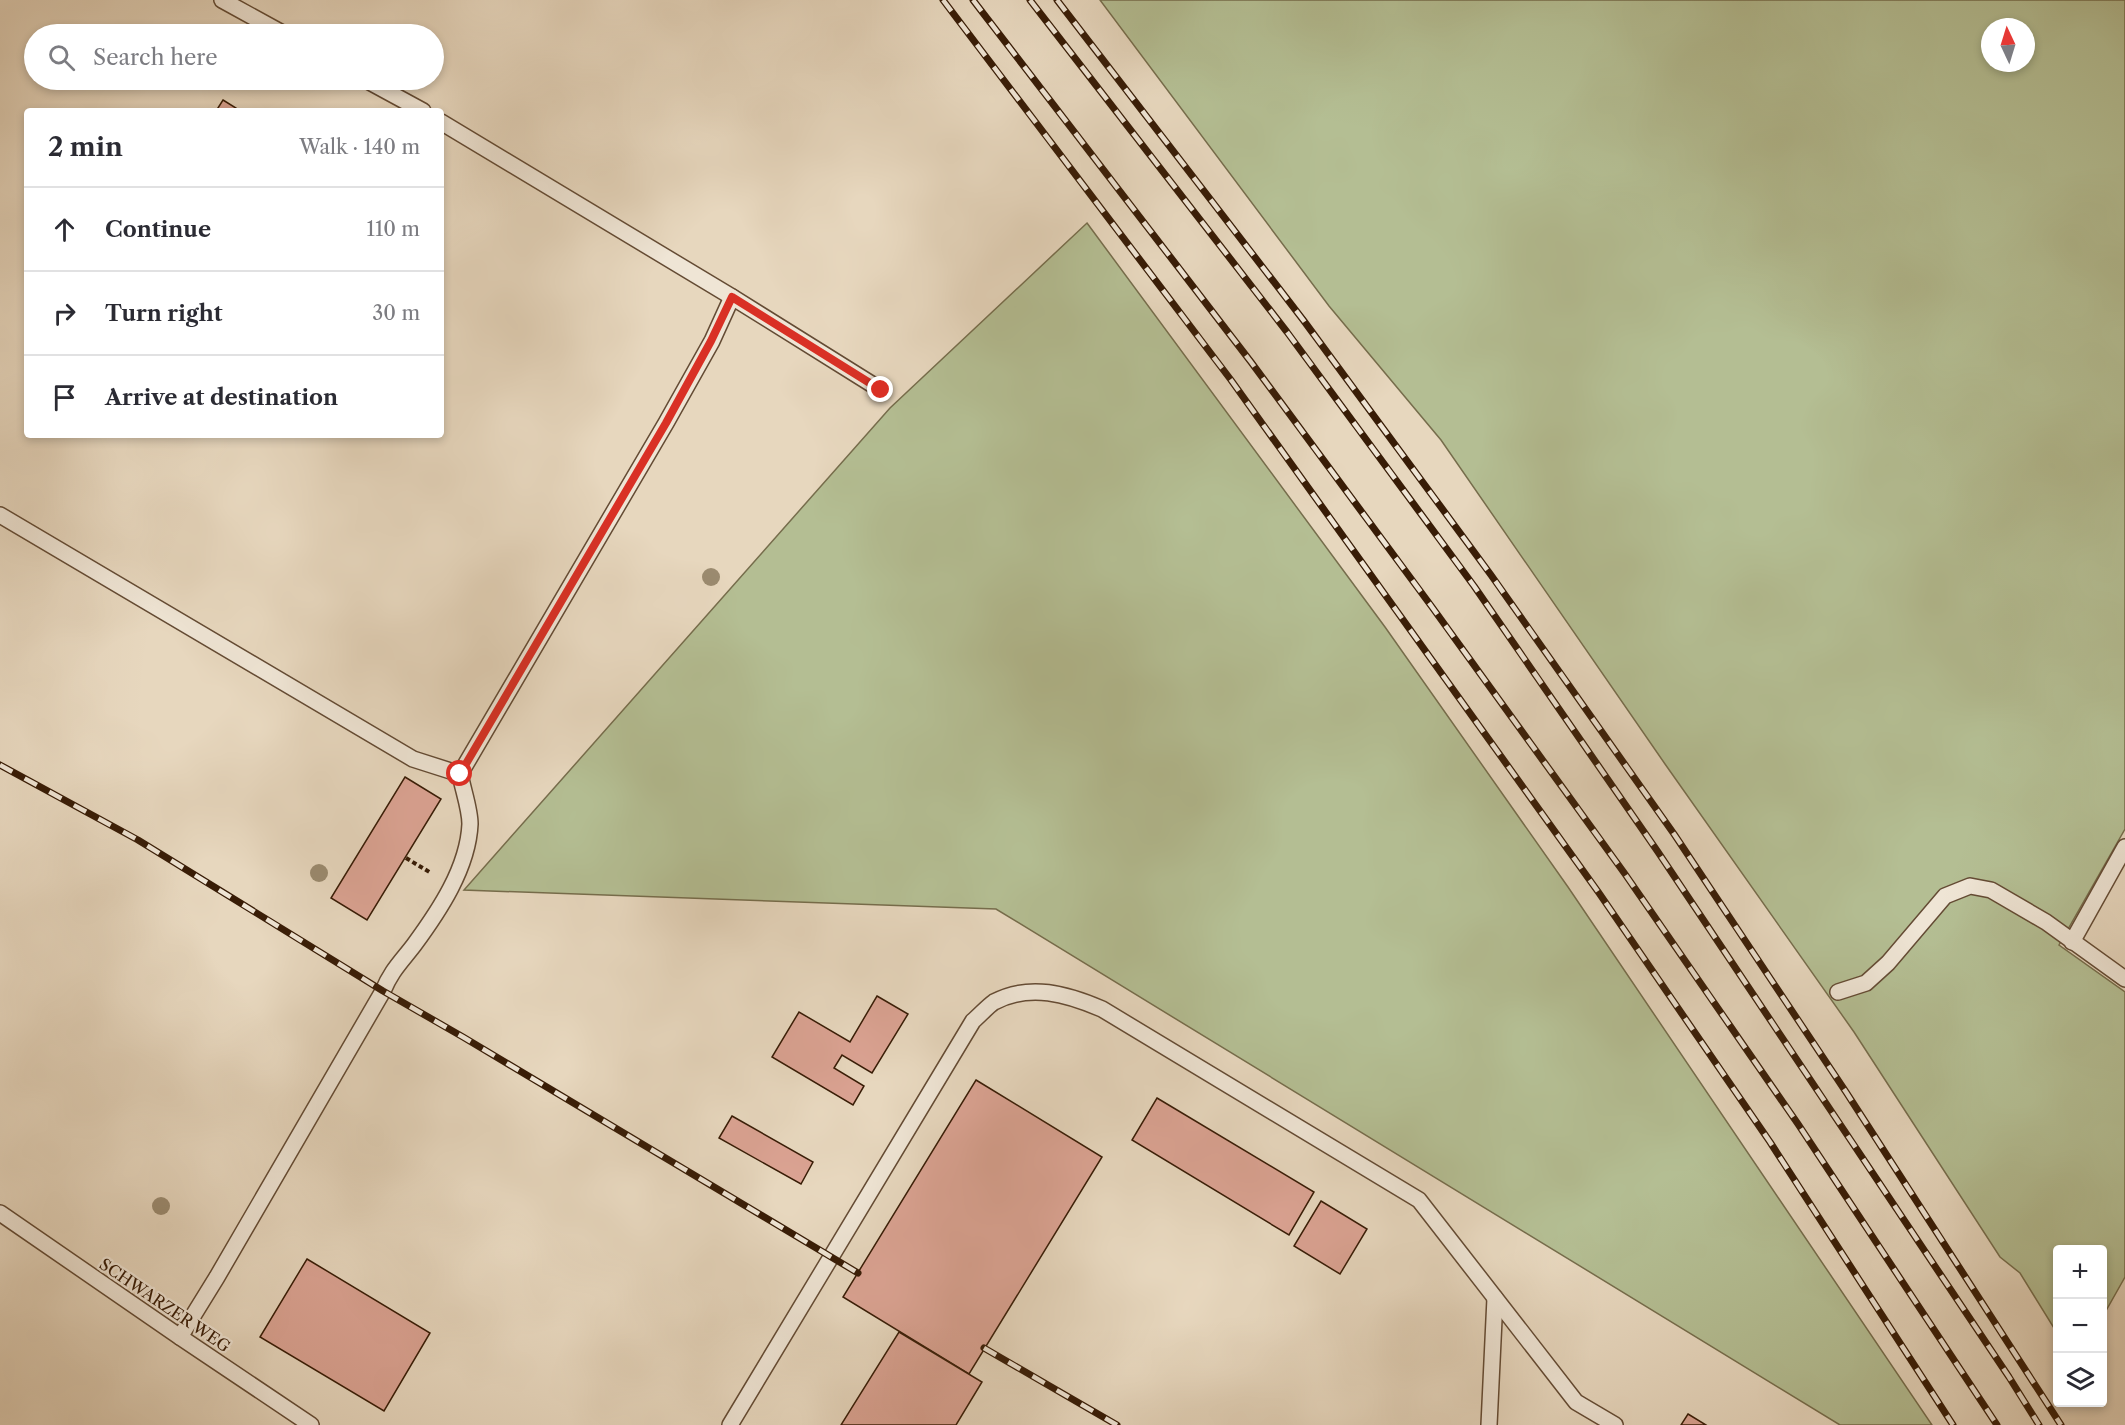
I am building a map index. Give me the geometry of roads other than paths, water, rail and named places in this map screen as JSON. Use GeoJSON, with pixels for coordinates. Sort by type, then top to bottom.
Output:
{"type":"FeatureCollection","features":[{"type":"Feature","properties":{"kind":"lane"},"geometry":{"type":"LineString","coordinates":[[222,0],[266,24]]}},
{"type":"Feature","properties":{"kind":"lane"},"geometry":{"type":"LineString","coordinates":[[384,90],[417,108]]}},
{"type":"Feature","properties":{"kind":"lane"},"geometry":{"type":"LineString","coordinates":[[444,124],[732,297],[881,390]]}},
{"type":"Feature","properties":{"kind":"lane"},"geometry":{"type":"LineString","coordinates":[[180,1337],[382,991],[389,974],[414,944],[453,885],[465,856],[470,823],[460,774],[666,423],[711,341],[732,297]]}},
{"type":"Feature","properties":{"kind":"lane"},"geometry":{"type":"LineString","coordinates":[[0,515],[413,759],[460,774]]}},
{"type":"Feature","properties":{"kind":"lane"},"geometry":{"type":"LineString","coordinates":[[2072,942],[2125,847]]}},
{"type":"Feature","properties":{"kind":"lane"},"geometry":{"type":"LineString","coordinates":[[1838,992],[1866,983],[1888,963],[1946,896],[1970,886],[1991,890],[2046,922],[2125,979]]}},
{"type":"Feature","properties":{"kind":"lane"},"geometry":{"type":"LineString","coordinates":[[730,1425],[973,1021],[993,1003],[1020,992],[1065,995],[1102,1009],[1419,1200],[1576,1402],[1615,1425]]}},
{"type":"Feature","properties":{"kind":"lane","name":"SCHWARZER WEG"},"geometry":{"type":"LineString","coordinates":[[0,1213],[311,1425]]}},
{"type":"Feature","properties":{"kind":"lane"},"geometry":{"type":"LineString","coordinates":[[1489,1425],[1495,1298]]}},
{"type":"Feature","properties":{"kind":"railway"},"geometry":{"type":"LineString","coordinates":[[943,0],[1231,380],[1599,893],[1770,1142],[1953,1425]]}},
{"type":"Feature","properties":{"kind":"railway"},"geometry":{"type":"LineString","coordinates":[[973,0],[1251,362],[1625,874],[1798,1124],[1997,1425]]}},
{"type":"Feature","properties":{"kind":"railway"},"geometry":{"type":"LineString","coordinates":[[1030,0],[1287,332],[1474,586],[1658,852],[2039,1425]]}},
{"type":"Feature","properties":{"kind":"railway"},"geometry":{"type":"LineString","coordinates":[[1057,0],[1304,321],[1491,575],[1674,834],[1846,1092],[2061,1425]]}},
{"type":"Feature","properties":{"kind":"railway"},"geometry":{"type":"LineString","coordinates":[[0,765],[138,840],[383,991],[858,1273]]}},
{"type":"Feature","properties":{"kind":"railway"},"geometry":{"type":"LineString","coordinates":[[984,1348],[1117,1425]]}}]}
